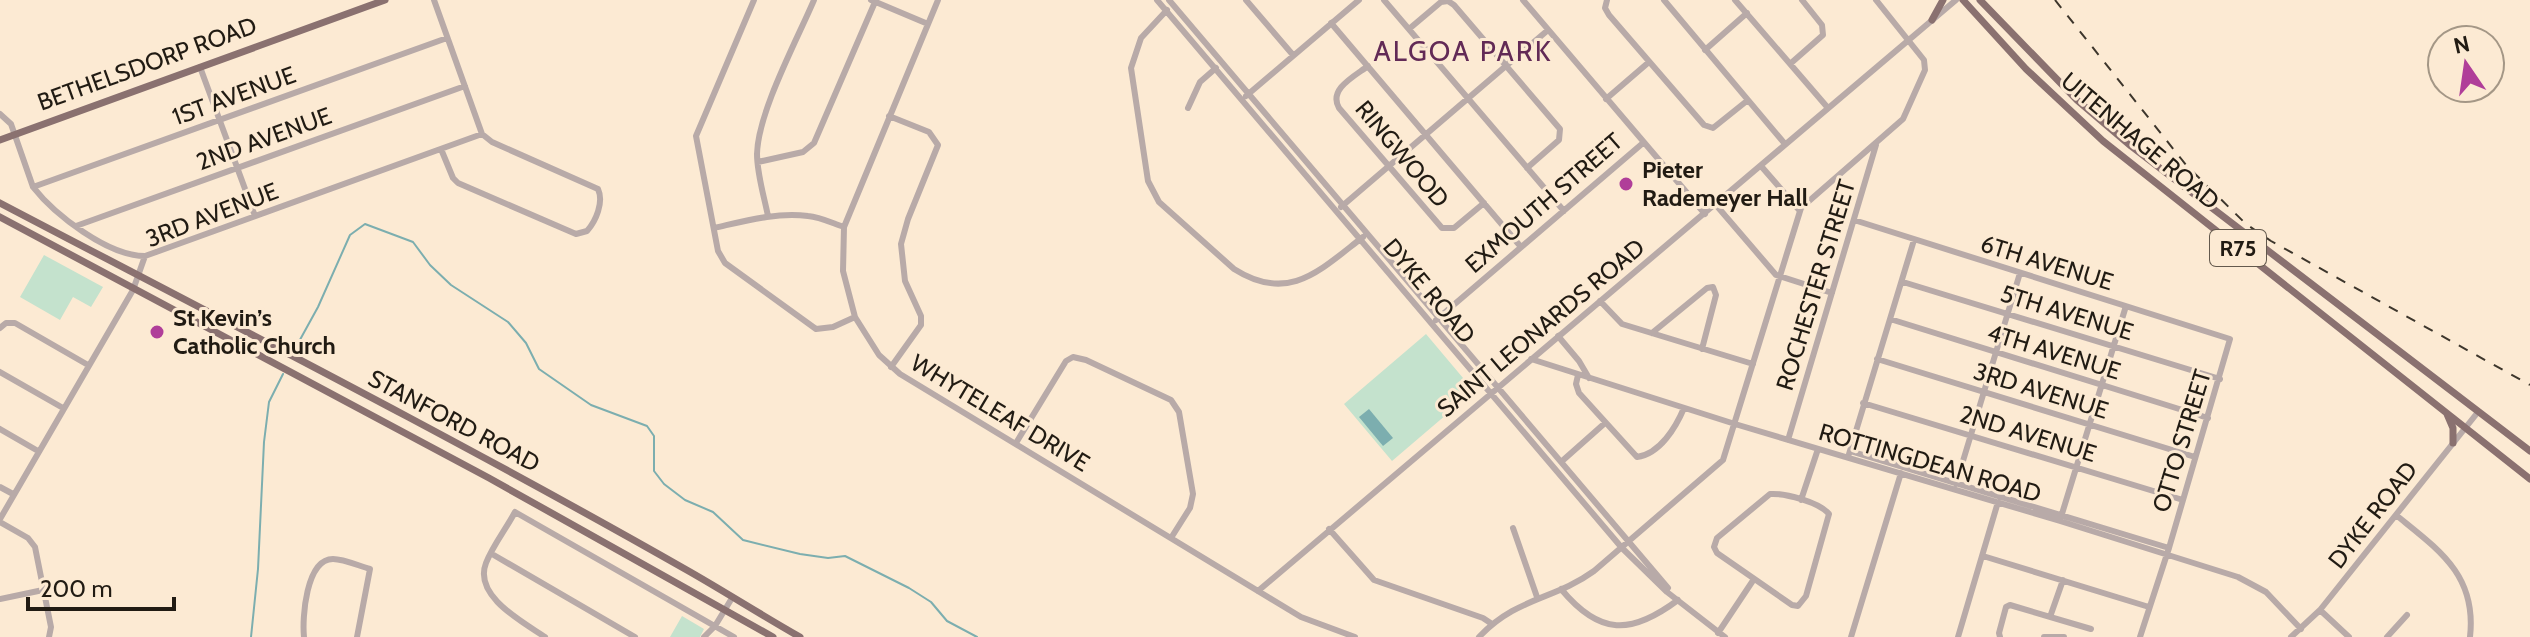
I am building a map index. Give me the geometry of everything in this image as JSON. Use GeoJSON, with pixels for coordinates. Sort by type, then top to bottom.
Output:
{"type":"FeatureCollection","features":[{"type":"Feature","properties":{"kind":"main road","name":"BETHELSDORP ROAD"},"geometry":{"type":"LineString","coordinates":[[0,138],[385,0]]}},
{"type":"Feature","properties":{"kind":"main road"},"geometry":{"type":"LineString","coordinates":[[1932,20],[1943,0]]}},
{"type":"Feature","properties":{"kind":"main road","name":"UITENHAGE ROAD"},"geometry":{"type":"LineString","coordinates":[[1963,0],[2026,69],[2103,141],[2530,479]]}},
{"type":"Feature","properties":{"kind":"main road","name":"UITENHAGE ROAD"},"geometry":{"type":"LineString","coordinates":[[1980,0],[2077,100],[2131,146],[2530,451]]}},
{"type":"Feature","properties":{"kind":"main road","name":"STANFORD ROAD"},"geometry":{"type":"LineString","coordinates":[[0,203],[502,469],[687,570],[800,637]]}},
{"type":"Feature","properties":{"kind":"main road","name":"STANFORD ROAD"},"geometry":{"type":"LineString","coordinates":[[0,217],[489,478],[773,637]]}},
{"type":"Feature","properties":{"kind":"main road"},"geometry":{"type":"LineString","coordinates":[[2445,410],[2453,428],[2453,443]]}},
{"type":"Feature","properties":{"kind":"street"},"geometry":{"type":"LineString","coordinates":[[434,0],[482,134],[492,142],[598,189],[601,200],[589,230],[576,234],[458,183],[451,175],[441,149]]}},
{"type":"Feature","properties":{"kind":"street"},"geometry":{"type":"LineString","coordinates":[[754,0],[696,133],[718,251],[723,261],[812,327],[827,328],[855,317]]}},
{"type":"Feature","properties":{"kind":"street"},"geometry":{"type":"LineString","coordinates":[[768,216],[758,162],[760,138],[771,101],[814,0]]}},
{"type":"Feature","properties":{"kind":"street","name":"WHYTELEAF DRIVE"},"geometry":{"type":"LineString","coordinates":[[938,0],[844,227],[843,271],[855,317],[879,355],[891,367],[1258,591],[1313,623],[1355,637]]}},
{"type":"Feature","properties":{"kind":"street","name":"DYKE ROAD"},"geometry":{"type":"LineString","coordinates":[[1157,0],[1361,239],[1562,461],[1678,600]]}},
{"type":"Feature","properties":{"kind":"street"},"geometry":{"type":"LineString","coordinates":[[1246,0],[1293,55]]}},
{"type":"Feature","properties":{"kind":"street"},"geometry":{"type":"LineString","coordinates":[[1242,99],[1359,0]]}},
{"type":"Feature","properties":{"kind":"street"},"geometry":{"type":"LineString","coordinates":[[1384,0],[1564,211]]}},
{"type":"Feature","properties":{"kind":"street"},"geometry":{"type":"LineString","coordinates":[[1523,0],[1705,214]]}},
{"type":"Feature","properties":{"kind":"street"},"geometry":{"type":"LineString","coordinates":[[1607,0],[1607,12],[1707,127],[1719,125],[1748,100]]}},
{"type":"Feature","properties":{"kind":"street"},"geometry":{"type":"LineString","coordinates":[[1664,0],[1785,144]]}},
{"type":"Feature","properties":{"kind":"street"},"geometry":{"type":"LineString","coordinates":[[1735,0],[1828,108]]}},
{"type":"Feature","properties":{"kind":"street"},"geometry":{"type":"LineString","coordinates":[[1790,64],[1823,35],[1822,25],[1802,0]]}},
{"type":"Feature","properties":{"kind":"street"},"geometry":{"type":"LineString","coordinates":[[1479,637],[1492,624],[1537,597],[1586,577],[1722,463],[1800,211],[1807,201],[1908,112],[1925,70],[1924,60],[1876,0]]}},
{"type":"Feature","properties":{"kind":"street","name":"SAINT LEONARDS ROAD"},"geometry":{"type":"LineString","coordinates":[[1258,591],[1956,0]]}},
{"type":"Feature","properties":{"kind":"street"},"geometry":{"type":"LineString","coordinates":[[758,162],[803,152],[814,143],[873,1],[928,24]]}},
{"type":"Feature","properties":{"kind":"street"},"geometry":{"type":"LineString","coordinates":[[1409,29],[1437,4],[1448,1],[1506,66],[1561,132],[1559,140],[1527,168]]}},
{"type":"Feature","properties":{"kind":"street"},"geometry":{"type":"LineString","coordinates":[[1171,2],[1141,38],[1131,68],[1148,181],[1159,202],[1234,269],[1270,284],[1307,278],[1368,233]]}},
{"type":"Feature","properties":{"kind":"street","name":"DYKE ROAD"},"geometry":{"type":"LineString","coordinates":[[1171,2],[1368,233],[1491,394],[1622,548],[1678,600],[1722,635]]}},
{"type":"Feature","properties":{"kind":"street"},"geometry":{"type":"LineString","coordinates":[[1705,50],[1747,13]]}},
{"type":"Feature","properties":{"kind":"street"},"geometry":{"type":"LineString","coordinates":[[1331,23],[1521,247]]}},
{"type":"Feature","properties":{"kind":"street"},"geometry":{"type":"LineString","coordinates":[[1337,210],[1548,30]]}},
{"type":"Feature","properties":{"kind":"street","name":"1ST AVENUE"},"geometry":{"type":"LineString","coordinates":[[33,187],[447,38]]}},
{"type":"Feature","properties":{"kind":"street"},"geometry":{"type":"LineString","coordinates":[[1606,99],[1649,62]]}},
{"type":"Feature","properties":{"kind":"street","name":"RINGWOOD"},"geometry":{"type":"LineString","coordinates":[[1368,66],[1338,90],[1335,100],[1388,166],[1442,228],[1454,228],[1484,203]]}},
{"type":"Feature","properties":{"kind":"street"},"geometry":{"type":"LineString","coordinates":[[200,67],[255,216]]}},
{"type":"Feature","properties":{"kind":"street"},"geometry":{"type":"LineString","coordinates":[[1188,108],[1200,82],[1216,68]]}},
{"type":"Feature","properties":{"kind":"street","name":"2ND AVENUE"},"geometry":{"type":"LineString","coordinates":[[76,226],[465,86]]}},
{"type":"Feature","properties":{"kind":"street"},"geometry":{"type":"LineString","coordinates":[[1193,98],[1201,101]]}},
{"type":"Feature","properties":{"kind":"street"},"geometry":{"type":"LineString","coordinates":[[0,114],[8,120],[33,187],[76,226],[124,254],[145,256]]}},
{"type":"Feature","properties":{"kind":"street"},"geometry":{"type":"LineString","coordinates":[[889,116],[929,132],[938,145],[901,244],[905,281],[921,316],[921,325],[891,367]]}},
{"type":"Feature","properties":{"kind":"street","name":"3RD AVENUE"},"geometry":{"type":"LineString","coordinates":[[0,520],[133,290],[145,256],[482,134]]}},
{"type":"Feature","properties":{"kind":"street","name":"ROCHESTER STREET"},"geometry":{"type":"LineString","coordinates":[[1788,440],[1877,141]]}},
{"type":"Feature","properties":{"kind":"street","name":"EXMOUTH STREET"},"geometry":{"type":"LineString","coordinates":[[1436,320],[1643,143]]}},
{"type":"Feature","properties":{"kind":"street"},"geometry":{"type":"LineString","coordinates":[[1761,166],[1800,211]]}},
{"type":"Feature","properties":{"kind":"street"},"geometry":{"type":"LineString","coordinates":[[1716,205],[1780,277],[1832,293]]}},
{"type":"Feature","properties":{"kind":"street"},"geometry":{"type":"LineString","coordinates":[[714,228],[768,216],[809,216],[844,227]]}},
{"type":"Feature","properties":{"kind":"street","name":"6TH AVENUE"},"geometry":{"type":"LineString","coordinates":[[1854,220],[2229,337]]}},
{"type":"Feature","properties":{"kind":"street"},"geometry":{"type":"LineString","coordinates":[[1914,240],[1849,454],[2061,518],[2126,306]]}},
{"type":"Feature","properties":{"kind":"street"},"geometry":{"type":"LineString","coordinates":[[1955,486],[2020,273]]}},
{"type":"Feature","properties":{"kind":"street","name":"5TH AVENUE"},"geometry":{"type":"LineString","coordinates":[[1903,282],[2220,379]]}},
{"type":"Feature","properties":{"kind":"street"},"geometry":{"type":"LineString","coordinates":[[1652,333],[1704,290],[1713,287],[1716,295],[1702,349]]}},
{"type":"Feature","properties":{"kind":"street"},"geometry":{"type":"LineString","coordinates":[[1600,301],[1619,322],[1753,364]]}},
{"type":"Feature","properties":{"kind":"street","name":"4TH AVENUE"},"geometry":{"type":"LineString","coordinates":[[1890,319],[2208,418]]}},
{"type":"Feature","properties":{"kind":"street"},"geometry":{"type":"LineString","coordinates":[[0,328],[6,323],[15,323],[88,365]]}},
{"type":"Feature","properties":{"kind":"street"},"geometry":{"type":"LineString","coordinates":[[1558,336],[1589,378]]}},
{"type":"Feature","properties":{"kind":"street","name":"OTTO STREET"},"geometry":{"type":"LineString","coordinates":[[2140,637],[2220,379],[2229,337]]}},
{"type":"Feature","properties":{"kind":"street"},"geometry":{"type":"LineString","coordinates":[[1016,443],[1066,361],[1073,357],[1086,360],[1171,400],[1179,412],[1193,494],[1191,505],[1171,538]]}},
{"type":"Feature","properties":{"kind":"street","name":"ROTTINGDEAN ROAD"},"geometry":{"type":"LineString","coordinates":[[1531,359],[1788,440],[1849,454],[1901,473],[1955,486],[1998,502],[2168,551],[2256,585],[2271,596],[2301,629]]}},
{"type":"Feature","properties":{"kind":"street","name":"3RD AVENUE"},"geometry":{"type":"LineString","coordinates":[[1877,359],[2195,457]]}},
{"type":"Feature","properties":{"kind":"street"},"geometry":{"type":"LineString","coordinates":[[0,372],[63,408]]}},
{"type":"Feature","properties":{"kind":"street"},"geometry":{"type":"LineString","coordinates":[[1578,375],[1577,390],[1634,456],[1640,457],[1671,433],[1684,408]]}},
{"type":"Feature","properties":{"kind":"street","name":"2ND AVENUE"},"geometry":{"type":"LineString","coordinates":[[1863,403],[2183,500]]}},
{"type":"Feature","properties":{"kind":"street","name":"DYKE ROAD"},"geometry":{"type":"LineString","coordinates":[[2291,637],[2320,610],[2478,412]]}},
{"type":"Feature","properties":{"kind":"street"},"geometry":{"type":"LineString","coordinates":[[1555,467],[1605,423]]}},
{"type":"Feature","properties":{"kind":"street"},"geometry":{"type":"LineString","coordinates":[[0,429],[38,451]]}},
{"type":"Feature","properties":{"kind":"street"},"geometry":{"type":"LineString","coordinates":[[1801,500],[1818,449]]}},
{"type":"Feature","properties":{"kind":"street"},"geometry":{"type":"LineString","coordinates":[[1851,637],[1901,473]]}},
{"type":"Feature","properties":{"kind":"street"},"geometry":{"type":"LineString","coordinates":[[0,487],[13,494]]}},
{"type":"Feature","properties":{"kind":"street"},"geometry":{"type":"LineString","coordinates":[[1770,494],[1801,500],[1824,508],[1830,517],[1804,600],[1798,606],[1754,579],[1717,553],[1714,547],[1715,540],[1770,494]]}},
{"type":"Feature","properties":{"kind":"street"},"geometry":{"type":"LineString","coordinates":[[1958,637],[1998,502]]}},
{"type":"Feature","properties":{"kind":"street"},"geometry":{"type":"LineString","coordinates":[[545,637],[488,590],[484,573],[515,512],[710,630],[734,637]]}},
{"type":"Feature","properties":{"kind":"street"},"geometry":{"type":"LineString","coordinates":[[2396,515],[2439,550],[2458,574],[2471,607],[2470,637]]}},
{"type":"Feature","properties":{"kind":"street"},"geometry":{"type":"LineString","coordinates":[[0,520],[32,542],[50,636]]}},
{"type":"Feature","properties":{"kind":"street"},"geometry":{"type":"LineString","coordinates":[[1513,528],[1537,597]]}},
{"type":"Feature","properties":{"kind":"street"},"geometry":{"type":"LineString","coordinates":[[1329,529],[1370,578],[1379,584],[1483,618],[1492,624]]}},
{"type":"Feature","properties":{"kind":"street"},"geometry":{"type":"LineString","coordinates":[[492,554],[635,637]]}},
{"type":"Feature","properties":{"kind":"street"},"geometry":{"type":"LineString","coordinates":[[1983,556],[2149,607]]}},
{"type":"Feature","properties":{"kind":"street"},"geometry":{"type":"LineString","coordinates":[[304,637],[303,621],[313,574],[323,562],[332,559],[370,569],[357,637]]}},
{"type":"Feature","properties":{"kind":"street"},"geometry":{"type":"LineString","coordinates":[[1722,635],[1754,579]]}},
{"type":"Feature","properties":{"kind":"street"},"geometry":{"type":"LineString","coordinates":[[2050,617],[2063,580]]}},
{"type":"Feature","properties":{"kind":"street"},"geometry":{"type":"LineString","coordinates":[[1561,589],[1582,612],[1614,624],[1632,624],[1654,618],[1678,600]]}},
{"type":"Feature","properties":{"kind":"street"},"geometry":{"type":"LineString","coordinates":[[0,599],[43,590]]}},
{"type":"Feature","properties":{"kind":"street"},"geometry":{"type":"LineString","coordinates":[[710,630],[731,597]]}},
{"type":"Feature","properties":{"kind":"street"},"geometry":{"type":"LineString","coordinates":[[2000,637],[2009,605],[2091,629]]}},
{"type":"Feature","properties":{"kind":"street"},"geometry":{"type":"LineString","coordinates":[[2320,610],[2349,637]]}},
{"type":"Feature","properties":{"kind":"street"},"geometry":{"type":"LineString","coordinates":[[2387,637],[2407,615]]}},
{"type":"Feature","properties":{"kind":"street"},"geometry":{"type":"LineString","coordinates":[[2044,637],[2063,637],[2066,622]]}},
{"type":"Feature","properties":{"kind":"green space"},"geometry":{"type":"Polygon","coordinates":[[[44,255],[103,287],[91,307],[73,297],[60,320],[20,297],[44,255]]]}},
{"type":"Feature","properties":{"kind":"green space"},"geometry":{"type":"Polygon","coordinates":[[[1426,334],[1474,391],[1392,461],[1344,404],[1426,334]]]}},
{"type":"Feature","properties":{"kind":"green space"},"geometry":{"type":"Polygon","coordinates":[[[682,616],[704,629],[700,637],[670,637],[682,616]]]}},
{"type":"Feature","properties":{"kind":"water"},"geometry":{"type":"Polygon","coordinates":[[[1369,409],[1393,438],[1383,446],[1359,417],[1369,409]]]}},
{"type":"Feature","properties":{"kind":"waterway"},"geometry":{"type":"LineString","coordinates":[[296,347],[318,307],[350,235],[365,224],[413,242],[430,265],[451,285],[508,322],[526,343],[539,369],[591,405],[647,426],[654,436],[654,471],[664,484],[685,500],[713,512],[743,540],[800,554],[828,558],[845,556],[909,588],[931,602],[947,621],[977,637]]}},
{"type":"Feature","properties":{"kind":"waterway"},"geometry":{"type":"LineString","coordinates":[[251,637],[258,569],[264,442],[269,402],[283,374]]}},
{"type":"Feature","properties":{"kind":"railway"},"geometry":{"type":"LineString","coordinates":[[2055,0],[2186,165],[2246,224],[2271,241],[2530,385]]}},
{"type":"Feature","properties":{"kind":"place","name":"Pieter Rademeyer Hall"},"geometry":{"type":"Point","coordinates":[1626,184]}},
{"type":"Feature","properties":{"kind":"place","name":"St Kevin’s Catholic Church"},"geometry":{"type":"Point","coordinates":[157,332]}},
{"type":"Feature","properties":{"kind":"district","name":"ALGOA PARK"},"geometry":{"type":"Point","coordinates":[1463,51]}}]}
